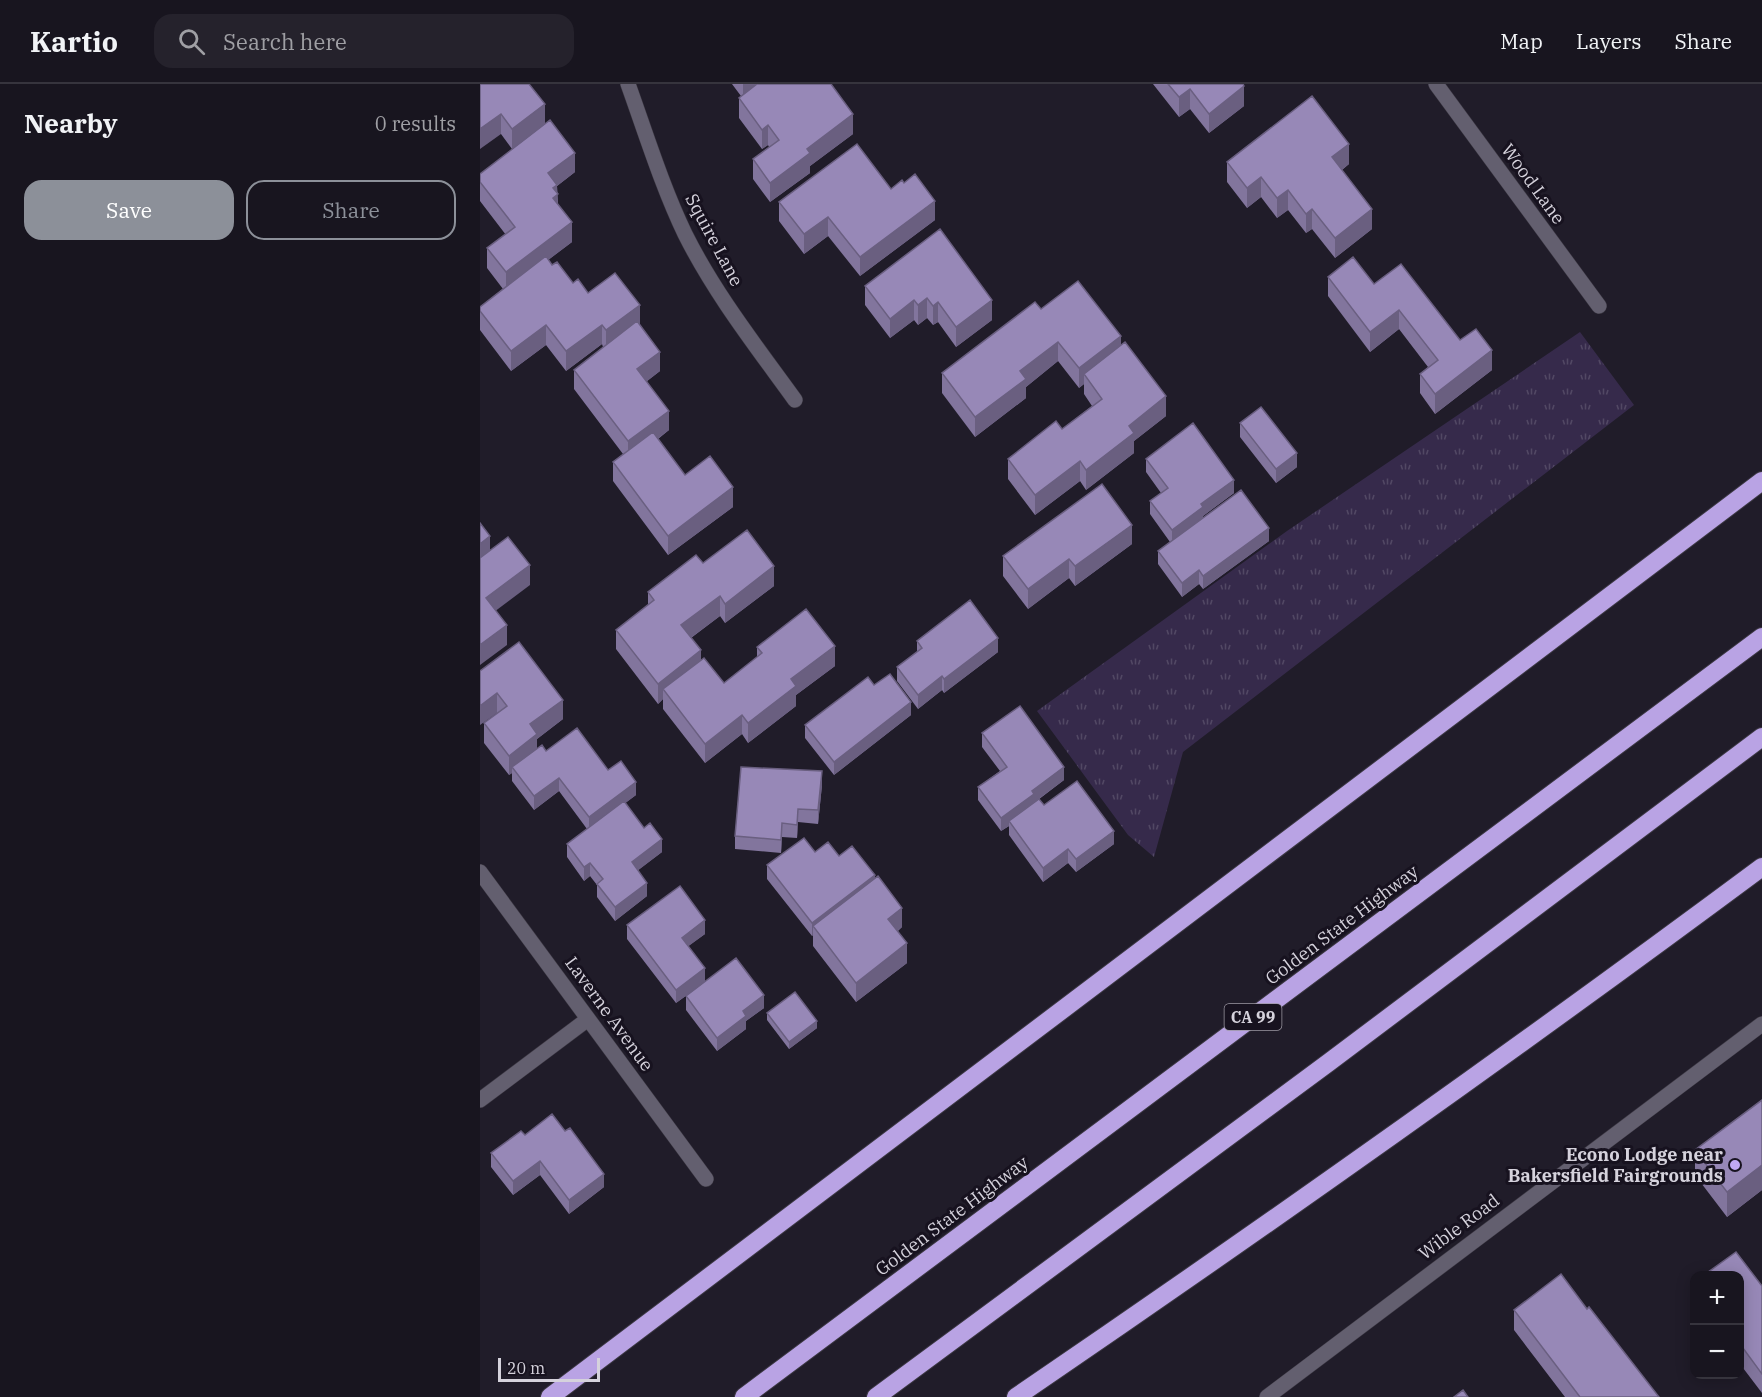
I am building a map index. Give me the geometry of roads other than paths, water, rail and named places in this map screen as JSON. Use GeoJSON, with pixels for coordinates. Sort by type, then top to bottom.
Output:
{"type":"FeatureCollection","features":[{"type":"Feature","properties":{"kind":"highway"},"geometry":{"type":"LineString","coordinates":[[550,1397],[1762,481]]}},
{"type":"Feature","properties":{"kind":"highway","name":"Golden State Highway"},"geometry":{"type":"LineString","coordinates":[[744,1397],[1762,637]]}},
{"type":"Feature","properties":{"kind":"highway"},"geometry":{"type":"LineString","coordinates":[[876,1397],[1319,1070],[1762,737]]}},
{"type":"Feature","properties":{"kind":"highway"},"geometry":{"type":"LineString","coordinates":[[1016,1397],[1383,1143],[1569,1010],[1762,867]]}},
{"type":"Feature","properties":{"kind":"street","name":"Squire Lane"},"geometry":{"type":"LineString","coordinates":[[628,84],[660,174],[685,234],[717,291],[795,400]]}},
{"type":"Feature","properties":{"kind":"street","name":"Wood Lane"},"geometry":{"type":"LineString","coordinates":[[1436,84],[1599,306]]}},
{"type":"Feature","properties":{"kind":"street","name":"Laverne Avenue"},"geometry":{"type":"LineString","coordinates":[[480,872],[706,1179]]}},
{"type":"Feature","properties":{"kind":"street"},"geometry":{"type":"LineString","coordinates":[[480,1100],[588,1019]]}},
{"type":"Feature","properties":{"kind":"street","name":"Wible Road"},"geometry":{"type":"LineString","coordinates":[[1266,1397],[1762,1024]]}},
{"type":"Feature","properties":{"kind":"place","name":"Econo Lodge near Bakersfield Fairgrounds"},"geometry":{"type":"Point","coordinates":[1735,1165]}}]}
